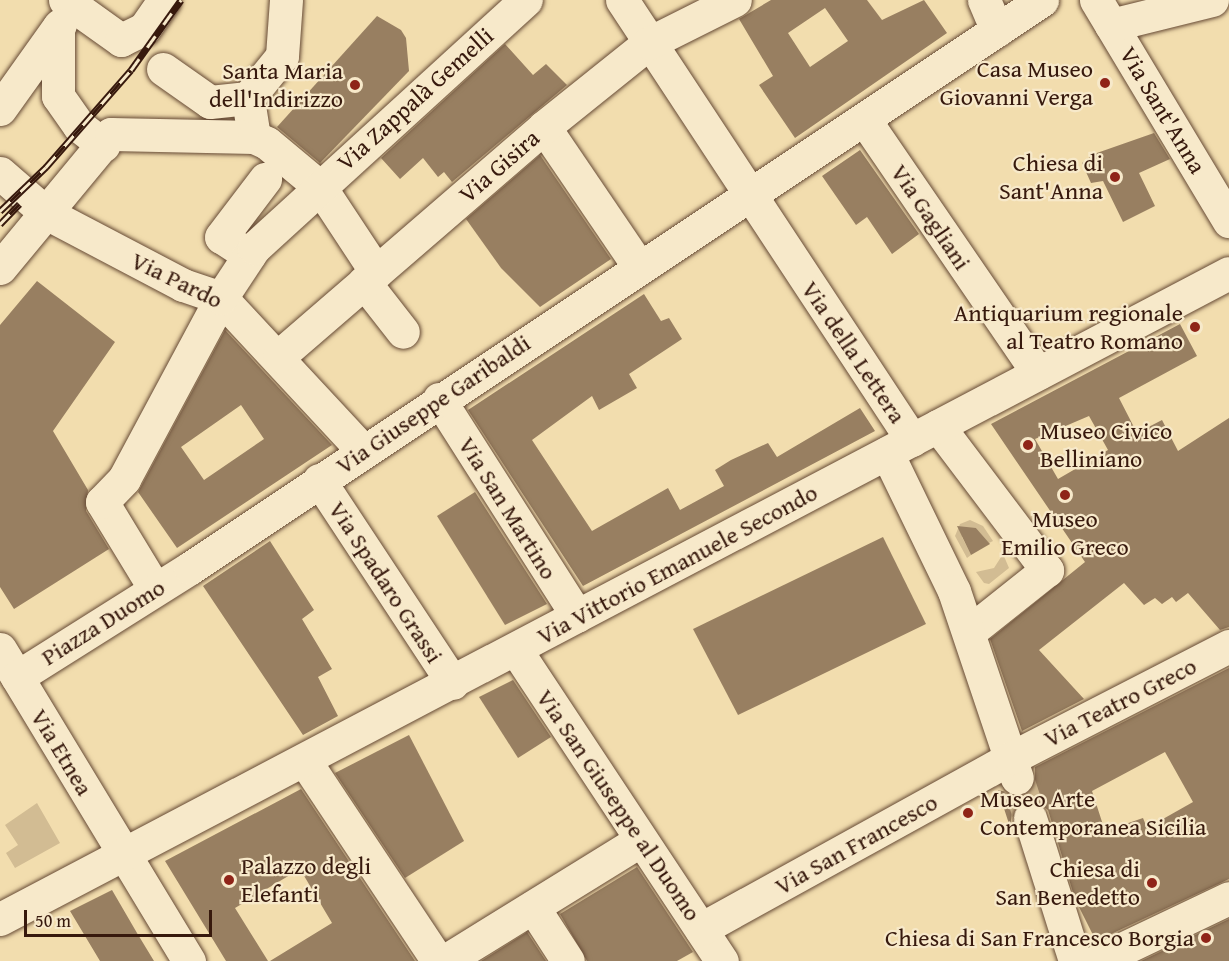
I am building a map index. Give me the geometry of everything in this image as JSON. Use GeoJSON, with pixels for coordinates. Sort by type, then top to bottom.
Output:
{"type":"FeatureCollection","features":[{"type":"Feature","properties":{"kind":"street"},"geometry":{"type":"LineString","coordinates":[[65,11],[121,40],[144,29],[164,0]]}},
{"type":"Feature","properties":{"kind":"street"},"geometry":{"type":"LineString","coordinates":[[174,77],[210,102],[248,98],[282,56],[286,0]]}},
{"type":"Feature","properties":{"kind":"street","name":"Via Zappalà Gemelli"},"geometry":{"type":"LineString","coordinates":[[155,589],[102,502],[124,479],[221,298],[249,255],[327,187],[526,0]]}},
{"type":"Feature","properties":{"kind":"street","name":"Via della Lettera"},"geometry":{"type":"LineString","coordinates":[[622,0],[912,440]]}},
{"type":"Feature","properties":{"kind":"street","name":"Via Gisira"},"geometry":{"type":"LineString","coordinates":[[279,356],[544,127],[649,43],[735,0]]}},
{"type":"Feature","properties":{"kind":"street"},"geometry":{"type":"LineString","coordinates":[[984,0],[998,30]]}},
{"type":"Feature","properties":{"kind":"street"},"geometry":{"type":"LineString","coordinates":[[864,119],[1042,0]]}},
{"type":"Feature","properties":{"kind":"street"},"geometry":{"type":"LineString","coordinates":[[1104,13],[1212,0]]}},
{"type":"Feature","properties":{"kind":"street"},"geometry":{"type":"LineString","coordinates":[[0,109],[65,11]]}},
{"type":"Feature","properties":{"kind":"street"},"geometry":{"type":"LineString","coordinates":[[65,11],[58,96],[79,126],[103,145]]}},
{"type":"Feature","properties":{"kind":"street","name":"Via Sant'Anna"},"geometry":{"type":"LineString","coordinates":[[1104,13],[1229,221]]}},
{"type":"Feature","properties":{"kind":"street"},"geometry":{"type":"LineString","coordinates":[[248,98],[254,137]]}},
{"type":"Feature","properties":{"kind":"street","name":"Via Giuseppe Garibaldi"},"geometry":{"type":"LineString","coordinates":[[190,568],[440,399],[864,119]]}},
{"type":"Feature","properties":{"kind":"street","name":"Via Gagliani"},"geometry":{"type":"LineString","coordinates":[[864,119],[1038,374]]}},
{"type":"Feature","properties":{"kind":"street"},"geometry":{"type":"LineString","coordinates":[[544,127],[639,267]]}},
{"type":"Feature","properties":{"kind":"street"},"geometry":{"type":"LineString","coordinates":[[0,268],[111,134],[254,137],[327,187],[370,277],[402,332]]}},
{"type":"Feature","properties":{"kind":"street","name":"Via Pardo"},"geometry":{"type":"LineString","coordinates":[[0,173],[46,213],[183,285],[221,298],[279,356],[363,451]]}},
{"type":"Feature","properties":{"kind":"street"},"geometry":{"type":"LineString","coordinates":[[249,255],[221,237],[265,179]]}},
{"type":"Feature","properties":{"kind":"street","name":"Via Vittorio Emanuele Secondo"},"geometry":{"type":"LineString","coordinates":[[0,919],[120,866],[305,761],[1229,273]]}},
{"type":"Feature","properties":{"kind":"street","name":"Via San Martino"},"geometry":{"type":"LineString","coordinates":[[440,399],[578,616]]}},
{"type":"Feature","properties":{"kind":"street"},"geometry":{"type":"LineString","coordinates":[[912,440],[1047,570],[972,641]]}},
{"type":"Feature","properties":{"kind":"street"},"geometry":{"type":"LineString","coordinates":[[912,440],[972,641],[1014,769]]}},
{"type":"Feature","properties":{"kind":"street","name":"Via Spadaro Grassi"},"geometry":{"type":"LineString","coordinates":[[319,480],[453,683]]}},
{"type":"Feature","properties":{"kind":"street","name":"Piazza Duomo"},"geometry":{"type":"LineString","coordinates":[[17,677],[190,568]]}},
{"type":"Feature","properties":{"kind":"street","name":"Via Teatro Greco"},"geometry":{"type":"LineString","coordinates":[[1014,769],[1229,646]]}},
{"type":"Feature","properties":{"kind":"street","name":"Via Etnea"},"geometry":{"type":"LineString","coordinates":[[0,649],[120,866],[189,961]]}},
{"type":"Feature","properties":{"kind":"street","name":"Via San Giuseppe al Duomo"},"geometry":{"type":"LineString","coordinates":[[516,650],[722,961]]}},
{"type":"Feature","properties":{"kind":"street"},"geometry":{"type":"LineString","coordinates":[[305,761],[438,961]]}},
{"type":"Feature","properties":{"kind":"street","name":"Via San Francesco"},"geometry":{"type":"LineString","coordinates":[[701,929],[1014,769]]}},
{"type":"Feature","properties":{"kind":"street"},"geometry":{"type":"LineString","coordinates":[[1030,818],[1075,961]]}},
{"type":"Feature","properties":{"kind":"street"},"geometry":{"type":"LineString","coordinates":[[446,961],[641,840]]}},
{"type":"Feature","properties":{"kind":"street"},"geometry":{"type":"LineString","coordinates":[[1097,961],[1229,898]]}},
{"type":"Feature","properties":{"kind":"street"},"geometry":{"type":"LineString","coordinates":[[533,907],[568,961]]}},
{"type":"Feature","properties":{"kind":"shaded area"},"geometry":{"type":"Polygon","coordinates":[[[970,520],[983,526],[993,541],[989,543],[976,528],[967,528],[962,537],[971,555],[967,558],[955,536],[960,524],[970,520]]]}},
{"type":"Feature","properties":{"kind":"shaded area"},"geometry":{"type":"Polygon","coordinates":[[[1003,554],[1009,568],[989,584],[984,583],[976,572],[994,568],[1003,554]]]}},
{"type":"Feature","properties":{"kind":"shaded area"},"geometry":{"type":"Polygon","coordinates":[[[37,803],[60,843],[15,868],[6,853],[18,845],[5,825],[37,803]]]}},
{"type":"Feature","properties":{"kind":"building"},"geometry":{"type":"Polygon","coordinates":[[[771,0],[867,0],[882,20],[924,0],[947,33],[795,138],[759,85],[773,76],[739,19],[771,0]],[[825,8],[788,33],[810,67],[848,41],[825,8]]]}},
{"type":"Feature","properties":{"kind":"building","name":"Santa Maria dell'Indirizzo"},"geometry":{"type":"Polygon","coordinates":[[[377,16],[401,30],[406,38],[409,71],[320,163],[277,127],[377,16]]]}},
{"type":"Feature","properties":{"kind":"building"},"geometry":{"type":"Polygon","coordinates":[[[505,44],[533,75],[546,64],[567,85],[452,182],[444,172],[438,177],[423,158],[400,179],[381,158],[505,44]]]}},
{"type":"Feature","properties":{"kind":"building","name":"Chiesa di Sant'Anna"},"geometry":{"type":"Polygon","coordinates":[[[1154,133],[1170,159],[1139,173],[1155,206],[1123,222],[1103,181],[1091,183],[1082,163],[1094,154],[1154,133]]]}},
{"type":"Feature","properties":{"kind":"building"},"geometry":{"type":"Polygon","coordinates":[[[860,150],[919,234],[892,254],[867,217],[856,225],[822,176],[860,150]]]}},
{"type":"Feature","properties":{"kind":"building"},"geometry":{"type":"Polygon","coordinates":[[[540,155],[611,259],[540,307],[501,268],[466,219],[540,155]]]}},
{"type":"Feature","properties":{"kind":"building"},"geometry":{"type":"Polygon","coordinates":[[[37,281],[115,342],[53,431],[88,490],[86,511],[109,549],[14,609],[0,587],[0,325],[37,281]]]}},
{"type":"Feature","properties":{"kind":"building"},"geometry":{"type":"Polygon","coordinates":[[[644,294],[661,321],[669,318],[682,339],[629,374],[637,388],[599,410],[592,396],[532,440],[592,531],[668,488],[680,510],[724,486],[715,470],[731,460],[768,443],[777,457],[860,408],[875,431],[583,586],[468,410],[644,294]]]}},
{"type":"Feature","properties":{"kind":"building"},"geometry":{"type":"Polygon","coordinates":[[[1180,324],[1197,356],[1119,398],[1137,433],[1162,420],[1178,451],[1229,418],[1229,627],[1220,630],[1188,593],[1176,602],[1172,597],[1162,604],[1155,598],[1144,605],[1124,583],[1039,650],[1084,699],[1022,731],[990,639],[1085,562],[991,424],[1180,324]],[[1089,416],[1035,439],[1058,479],[1108,450],[1089,416]]]}},
{"type":"Feature","properties":{"kind":"building"},"geometry":{"type":"Polygon","coordinates":[[[225,330],[332,445],[177,548],[138,492],[225,330]],[[241,405],[181,447],[204,480],[264,439],[241,405]]]}},
{"type":"Feature","properties":{"kind":"building"},"geometry":{"type":"Polygon","coordinates":[[[475,492],[547,604],[505,625],[437,516],[475,492]]]}},
{"type":"Feature","properties":{"kind":"building"},"geometry":{"type":"Polygon","coordinates":[[[957,526],[976,528],[990,544],[971,555],[957,526]]]}},
{"type":"Feature","properties":{"kind":"building"},"geometry":{"type":"Polygon","coordinates":[[[883,537],[926,624],[738,715],[693,629],[883,537]]]}},
{"type":"Feature","properties":{"kind":"building"},"geometry":{"type":"Polygon","coordinates":[[[270,541],[314,610],[302,619],[332,669],[318,677],[338,716],[303,735],[203,586],[270,541]]]}},
{"type":"Feature","properties":{"kind":"building"},"geometry":{"type":"Polygon","coordinates":[[[1229,668],[1229,879],[1096,941],[1075,899],[1048,810],[1035,800],[1024,800],[1012,813],[1010,827],[998,790],[1024,796],[1035,782],[1035,767],[1229,668]],[[1165,752],[1092,791],[1105,831],[1143,818],[1147,828],[1193,802],[1165,752]]]}},
{"type":"Feature","properties":{"kind":"building"},"geometry":{"type":"Polygon","coordinates":[[[513,680],[551,737],[518,758],[479,697],[513,680]]]}},
{"type":"Feature","properties":{"kind":"building"},"geometry":{"type":"Polygon","coordinates":[[[409,735],[464,841],[405,878],[335,773],[409,735]]]}},
{"type":"Feature","properties":{"kind":"building","name":"Palazzo degli Elefanti"},"geometry":{"type":"Polygon","coordinates":[[[301,789],[415,961],[270,961],[332,923],[300,869],[235,908],[268,961],[226,961],[165,861],[301,789]]]}},
{"type":"Feature","properties":{"kind":"building"},"geometry":{"type":"Polygon","coordinates":[[[637,867],[693,952],[677,961],[587,961],[560,914],[637,867]]]}},
{"type":"Feature","properties":{"kind":"building"},"geometry":{"type":"Polygon","coordinates":[[[112,890],[154,961],[100,961],[70,911],[112,890]]]}},
{"type":"Feature","properties":{"kind":"building","name":"Chiesa di San Francesco Borgia"},"geometry":{"type":"Polygon","coordinates":[[[1229,919],[1229,961],[1141,961],[1229,919]]]}},
{"type":"Feature","properties":{"kind":"building"},"geometry":{"type":"Polygon","coordinates":[[[527,932],[546,961],[481,961],[527,932]]]}},
{"type":"Feature","properties":{"kind":"tunnel"},"geometry":{"type":"LineString","coordinates":[[1018,780],[1030,818]]}},
{"type":"Feature","properties":{"kind":"railway"},"geometry":{"type":"LineString","coordinates":[[0,211],[46,167],[131,70],[181,0]]}},
{"type":"Feature","properties":{"kind":"railway"},"geometry":{"type":"LineString","coordinates":[[0,224],[19,204]]}},
{"type":"Feature","properties":{"kind":"place","name":"Casa Museo Giovanni Verga"},"geometry":{"type":"Point","coordinates":[1105,83]}},
{"type":"Feature","properties":{"kind":"place","name":"Santa Maria dell'Indirizzo"},"geometry":{"type":"Point","coordinates":[355,85]}},
{"type":"Feature","properties":{"kind":"place","name":"Chiesa di Sant'Anna"},"geometry":{"type":"Point","coordinates":[1115,177]}},
{"type":"Feature","properties":{"kind":"place","name":"Antiquarium regionale al Teatro Romano"},"geometry":{"type":"Point","coordinates":[1195,327]}},
{"type":"Feature","properties":{"kind":"place","name":"Museo Civico Belliniano"},"geometry":{"type":"Point","coordinates":[1028,445]}},
{"type":"Feature","properties":{"kind":"place","name":"Museo Emilio Greco"},"geometry":{"type":"Point","coordinates":[1065,495]}},
{"type":"Feature","properties":{"kind":"place","name":"Museo Arte Contemporanea Sicilia"},"geometry":{"type":"Point","coordinates":[968,813]}},
{"type":"Feature","properties":{"kind":"place","name":"Palazzo degli Elefanti"},"geometry":{"type":"Point","coordinates":[229,880]}},
{"type":"Feature","properties":{"kind":"place","name":"Chiesa di San Benedetto"},"geometry":{"type":"Point","coordinates":[1152,883]}},
{"type":"Feature","properties":{"kind":"place","name":"Chiesa di San Francesco Borgia"},"geometry":{"type":"Point","coordinates":[1206,938]}}]}
